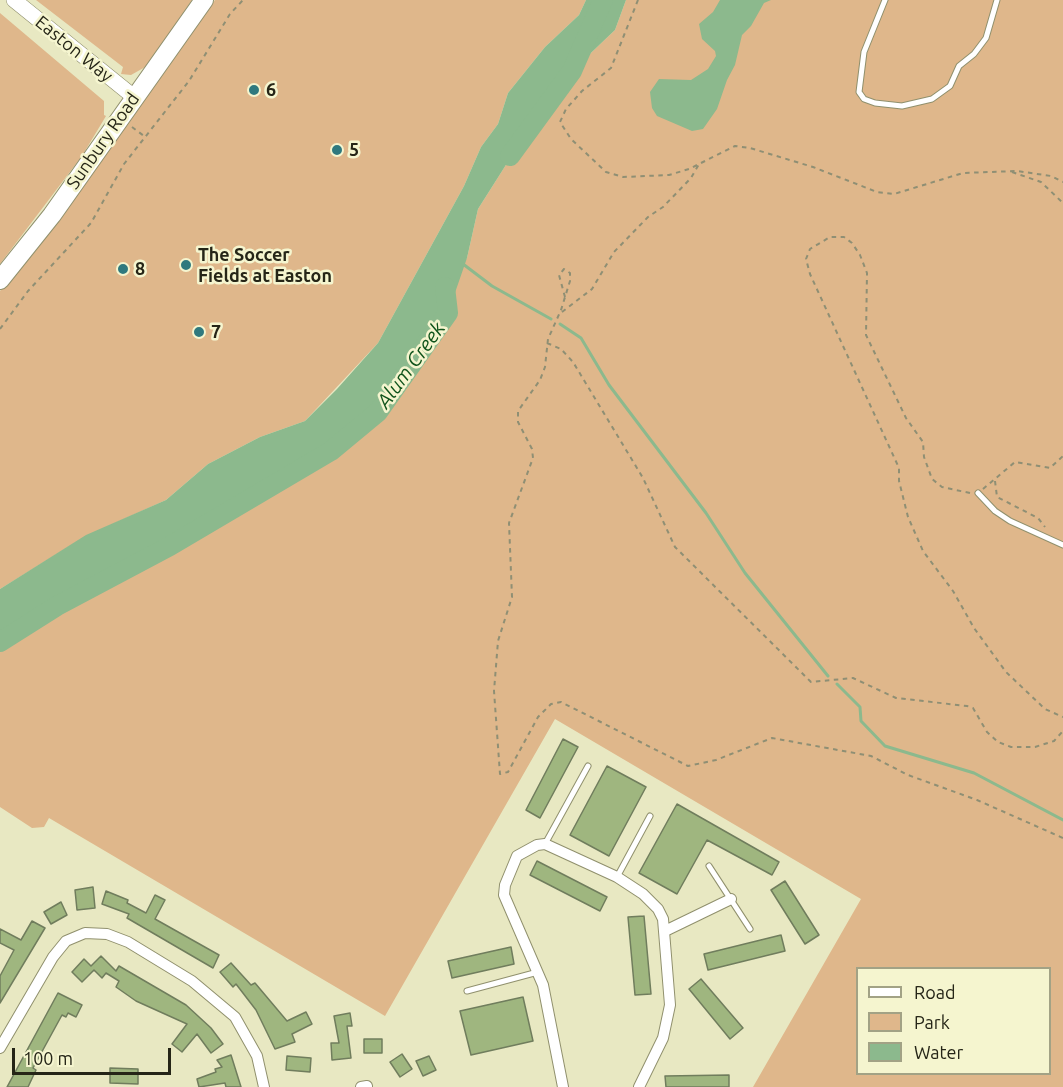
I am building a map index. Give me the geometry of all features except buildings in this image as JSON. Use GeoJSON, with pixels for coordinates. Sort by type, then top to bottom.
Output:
{"type":"FeatureCollection","features":[{"type":"Feature","properties":{"kind":"main road","name":"Easton Way"},"geometry":{"type":"LineString","coordinates":[[14,0],[134,97]]}},
{"type":"Feature","properties":{"kind":"main road","name":"Sunbury Road"},"geometry":{"type":"LineString","coordinates":[[0,280],[52,215],[204,0]]}},
{"type":"Feature","properties":{"kind":"street"},"geometry":{"type":"LineString","coordinates":[[563,1087],[538,972],[504,895],[505,885],[517,856],[541,845],[617,877],[643,894],[658,909],[663,920],[670,1005],[663,1038],[639,1087]]}},
{"type":"Feature","properties":{"kind":"street"},"geometry":{"type":"LineString","coordinates":[[665,932],[730,899]]}},
{"type":"Feature","properties":{"kind":"street"},"geometry":{"type":"LineString","coordinates":[[0,1048],[53,957],[66,941],[85,933],[107,934],[128,942],[192,981],[235,1017],[257,1056],[264,1087]]}},
{"type":"Feature","properties":{"kind":"street"},"geometry":{"type":"LineString","coordinates":[[361,1087],[367,1086]]}},
{"type":"Feature","properties":{"kind":"lane"},"geometry":{"type":"LineString","coordinates":[[885,0],[864,52],[859,92],[864,99],[875,103],[902,106],[932,99],[950,86],[959,66],[974,54],[986,38],[997,0]]}},
{"type":"Feature","properties":{"kind":"lane"},"geometry":{"type":"LineString","coordinates":[[978,493],[995,511],[1010,521],[1063,545]]}},
{"type":"Feature","properties":{"kind":"lane"},"geometry":{"type":"LineString","coordinates":[[541,845],[588,766]]}},
{"type":"Feature","properties":{"kind":"lane"},"geometry":{"type":"LineString","coordinates":[[617,877],[650,816]]}},
{"type":"Feature","properties":{"kind":"lane"},"geometry":{"type":"LineString","coordinates":[[709,866],[750,929]]}},
{"type":"Feature","properties":{"kind":"lane"},"geometry":{"type":"LineString","coordinates":[[467,991],[538,972]]}},
{"type":"Feature","properties":{"kind":"path"},"geometry":{"type":"LineString","coordinates":[[0,329],[28,291],[91,223],[124,164],[189,81],[230,14],[243,0]]}},
{"type":"Feature","properties":{"kind":"path"},"geometry":{"type":"LineString","coordinates":[[638,0],[611,68],[582,91],[566,109],[560,122],[572,139],[606,172],[644,178],[669,176],[735,146],[750,148],[813,168],[877,192],[894,194],[945,177],[1009,172],[1051,176],[1063,182]]}},
{"type":"Feature","properties":{"kind":"path"},"geometry":{"type":"LineString","coordinates":[[560,314],[592,289],[614,252],[648,217],[663,207],[691,178],[699,164]]}},
{"type":"Feature","properties":{"kind":"path"},"geometry":{"type":"LineString","coordinates":[[1009,172],[1041,182],[1063,203]]}},
{"type":"Feature","properties":{"kind":"path"},"geometry":{"type":"LineString","coordinates":[[1063,456],[1056,464],[1044,469],[1015,462],[978,493],[942,487],[932,479],[927,471],[923,442],[906,418],[866,335],[867,273],[852,243],[838,235],[810,249],[806,260],[810,274],[899,468],[899,481],[908,517],[923,550],[1006,672],[1045,709],[1063,717]]}},
{"type":"Feature","properties":{"kind":"path"},"geometry":{"type":"LineString","coordinates":[[565,297],[559,275],[564,269],[570,273],[565,297],[548,343],[540,380],[518,411],[518,422],[532,449],[533,458],[509,522],[512,597],[498,641],[494,692],[500,774],[508,772],[538,717],[551,704],[561,702],[688,766],[716,760],[772,738],[871,756],[908,775],[977,800],[1063,838]]}},
{"type":"Feature","properties":{"kind":"path"},"geometry":{"type":"LineString","coordinates":[[548,343],[561,349],[573,362],[643,478],[675,547],[701,576],[735,605],[811,682],[853,678],[896,699],[968,706],[973,708],[987,732],[998,742],[1011,747],[1035,747],[1054,741],[1063,731]]}},
{"type":"Feature","properties":{"kind":"path"},"geometry":{"type":"LineString","coordinates":[[995,479],[993,485],[997,497],[1038,518],[1056,541]]}},
{"type":"Feature","properties":{"kind":"green space"},"geometry":{"type":"Polygon","coordinates":[[[36,0],[192,0],[147,66],[131,75],[121,74],[123,67],[36,0]]]}},
{"type":"Feature","properties":{"kind":"green space","name":"The Soccer Fields at Easton"},"geometry":{"type":"Polygon","coordinates":[[[215,0],[586,0],[579,15],[545,47],[508,93],[498,124],[481,147],[464,186],[378,343],[305,421],[260,437],[208,464],[166,500],[86,536],[0,589],[0,291],[45,238],[215,0]]]}},
{"type":"Feature","properties":{"kind":"green space"},"geometry":{"type":"Polygon","coordinates":[[[626,0],[1063,0],[1063,1087],[753,1087],[861,899],[555,719],[385,1016],[49,818],[44,827],[32,828],[0,807],[0,642],[57,606],[169,546],[191,524],[278,472],[331,451],[467,258],[478,209],[523,138],[572,71],[615,30],[626,0]]]}},
{"type":"Feature","properties":{"kind":"green space"},"geometry":{"type":"Polygon","coordinates":[[[0,13],[104,101],[104,115],[106,116],[82,156],[0,264],[0,13]]]}},
{"type":"Feature","properties":{"kind":"water"},"geometry":{"type":"Polygon","coordinates":[[[586,0],[626,0],[615,30],[572,71],[523,138],[478,209],[467,258],[448,313],[378,412],[331,451],[278,472],[191,524],[170,546],[57,606],[0,642],[0,589],[86,535],[166,500],[208,464],[260,437],[305,421],[337,389],[378,343],[464,186],[481,147],[498,124],[508,93],[545,47],[579,15],[586,0]]]}},
{"type":"Feature","properties":{"kind":"water"},"geometry":{"type":"Polygon","coordinates":[[[720,0],[771,0],[764,3],[751,26],[742,35],[735,65],[717,109],[703,129],[692,131],[657,116],[652,108],[650,92],[659,79],[691,80],[708,69],[716,56],[715,51],[702,39],[699,24],[713,12],[720,0]]]}},
{"type":"Feature","properties":{"kind":"waterway","name":"Alum Creek"},"geometry":{"type":"LineString","coordinates":[[510,156],[572,71],[603,0]]}},
{"type":"Feature","properties":{"kind":"waterway"},"geometry":{"type":"LineString","coordinates":[[463,264],[492,286],[551,319]]}},
{"type":"Feature","properties":{"kind":"waterway","name":"Alum Creek"},"geometry":{"type":"LineString","coordinates":[[0,642],[57,606],[170,546],[331,451],[378,412],[448,313],[445,287]]}},
{"type":"Feature","properties":{"kind":"waterway"},"geometry":{"type":"LineString","coordinates":[[560,324],[581,338],[609,385],[706,513],[745,573],[828,676]]}},
{"type":"Feature","properties":{"kind":"waterway"},"geometry":{"type":"LineString","coordinates":[[837,684],[860,707],[861,721],[885,746],[974,773],[1063,820]]}},
{"type":"Feature","properties":{"kind":"place","name":"6"},"geometry":{"type":"Point","coordinates":[254,90]}},
{"type":"Feature","properties":{"kind":"place","name":"5"},"geometry":{"type":"Point","coordinates":[337,150]}},
{"type":"Feature","properties":{"kind":"place","name":"The Soccer Fields at Easton"},"geometry":{"type":"Point","coordinates":[186,265]}},
{"type":"Feature","properties":{"kind":"place","name":"8"},"geometry":{"type":"Point","coordinates":[123,269]}},
{"type":"Feature","properties":{"kind":"place","name":"7"},"geometry":{"type":"Point","coordinates":[199,332]}}]}
